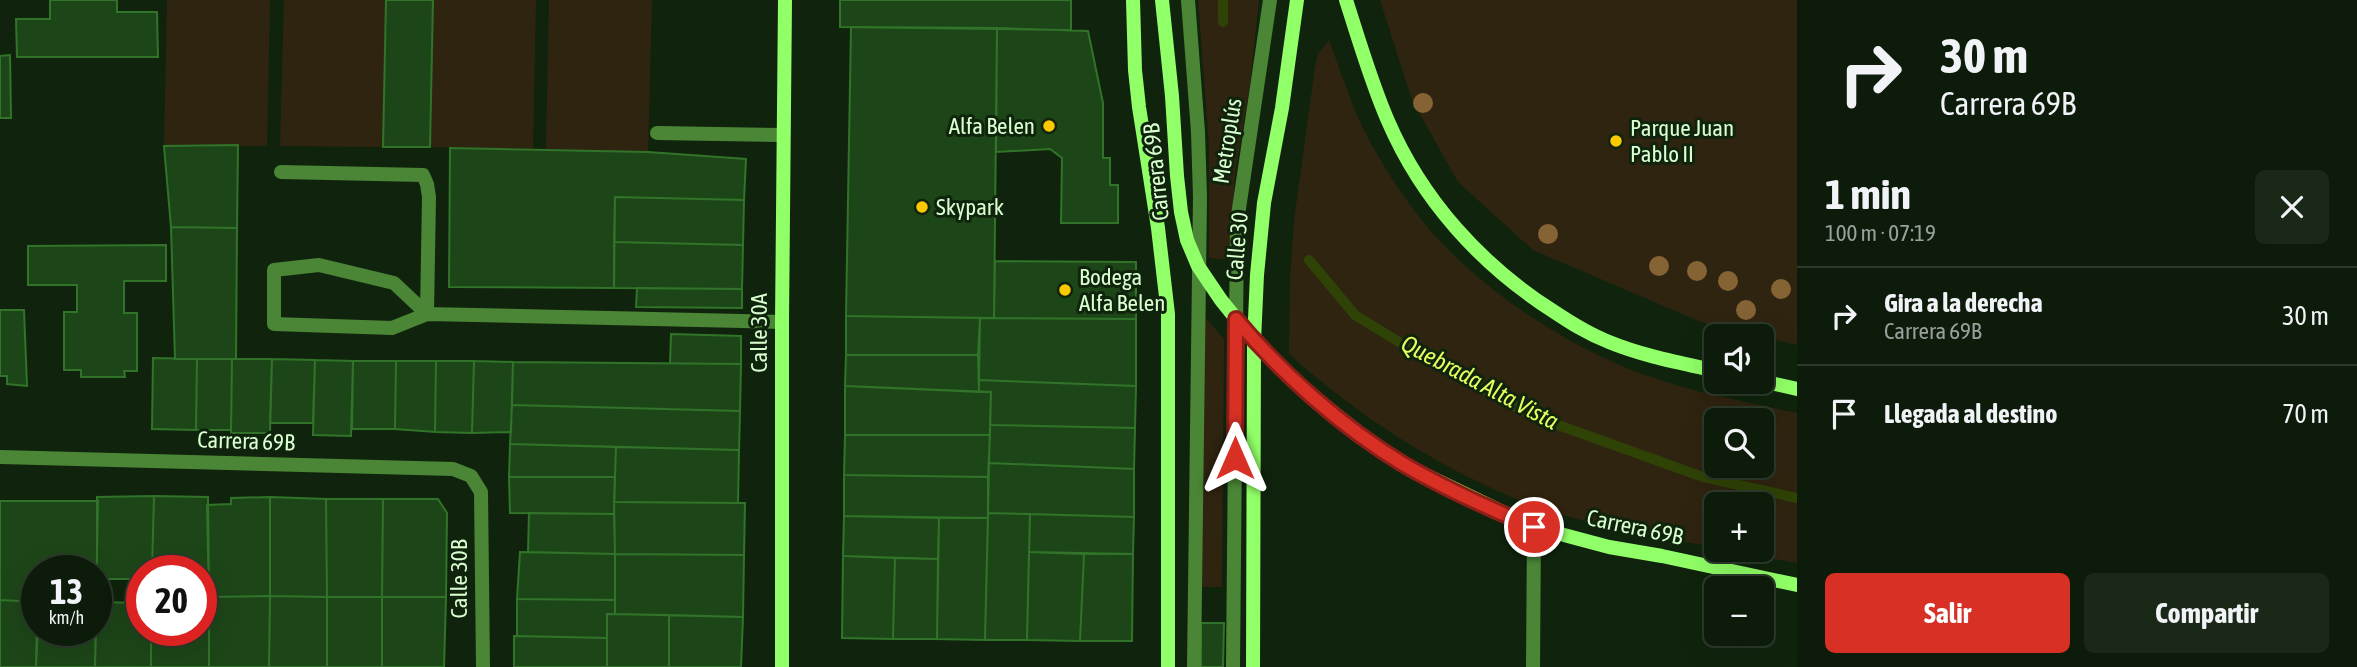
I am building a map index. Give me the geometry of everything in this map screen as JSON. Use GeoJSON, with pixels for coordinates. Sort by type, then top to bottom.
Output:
{"type":"FeatureCollection","features":[{"type":"Feature","properties":{"kind":"street","name":"Calle 30A"},"geometry":{"type":"LineString","coordinates":[[782,667],[782,135],[785,0]]}},
{"type":"Feature","properties":{"kind":"street"},"geometry":{"type":"LineString","coordinates":[[1133,0],[1139,107],[1168,314],[1168,667]]}},
{"type":"Feature","properties":{"kind":"street","name":"Carrera 69B"},"geometry":{"type":"LineString","coordinates":[[1162,0],[1181,212],[1187,240],[1198,266],[1220,300],[1254,341],[1299,384],[1372,443],[1403,464],[1534,527],[1609,547],[1797,585]]}},
{"type":"Feature","properties":{"kind":"street","name":"Metroplús"},"geometry":{"type":"LineString","coordinates":[[1188,0],[1198,132],[1194,667]]}},
{"type":"Feature","properties":{"kind":"street","name":"Metroplús"},"geometry":{"type":"LineString","coordinates":[[1233,667],[1237,222],[1270,0]]}},
{"type":"Feature","properties":{"kind":"street","name":"Calle 30"},"geometry":{"type":"LineString","coordinates":[[1253,667],[1254,341],[1257,275],[1264,203],[1282,108],[1297,0]]}},
{"type":"Feature","properties":{"kind":"street"},"geometry":{"type":"LineString","coordinates":[[1346,0],[1388,122],[1417,177],[1438,207],[1474,248],[1501,274],[1530,296],[1584,331],[1642,354],[1704,368]]}},
{"type":"Feature","properties":{"kind":"street"},"geometry":{"type":"LineString","coordinates":[[657,133],[782,135]]}},
{"type":"Feature","properties":{"kind":"street"},"geometry":{"type":"LineString","coordinates":[[281,172],[422,174],[429,197],[427,314]]}},
{"type":"Feature","properties":{"kind":"street"},"geometry":{"type":"LineString","coordinates":[[427,314],[394,284],[319,265],[274,270],[274,324],[391,328],[427,314],[782,322]]}},
{"type":"Feature","properties":{"kind":"street"},"geometry":{"type":"LineString","coordinates":[[1774,384],[1797,389]]}},
{"type":"Feature","properties":{"kind":"street","name":"Carrera 69B"},"geometry":{"type":"LineString","coordinates":[[0,457],[453,469],[471,476],[481,492]]}},
{"type":"Feature","properties":{"kind":"street","name":"Calle 30B"},"geometry":{"type":"LineString","coordinates":[[481,492],[483,667]]}},
{"type":"Feature","properties":{"kind":"street"},"geometry":{"type":"LineString","coordinates":[[1533,667],[1534,527]]}},
{"type":"Feature","properties":{"kind":"shaded area"},"geometry":{"type":"Polygon","coordinates":[[[167,0],[270,0],[267,146],[164,146],[167,0]]]}},
{"type":"Feature","properties":{"kind":"shaded area"},"geometry":{"type":"Polygon","coordinates":[[[284,0],[386,0],[383,147],[280,146],[284,0]]]}},
{"type":"Feature","properties":{"kind":"shaded area"},"geometry":{"type":"Polygon","coordinates":[[[433,0],[536,0],[533,149],[430,147],[433,0]]]}},
{"type":"Feature","properties":{"kind":"shaded area"},"geometry":{"type":"Polygon","coordinates":[[[549,0],[652,0],[648,152],[546,149],[549,0]]]}},
{"type":"Feature","properties":{"kind":"shaded area"},"geometry":{"type":"Polygon","coordinates":[[[1198,0],[1259,0],[1250,85],[1235,174],[1230,260],[1209,258],[1209,145],[1198,0]]]}},
{"type":"Feature","properties":{"kind":"shaded area","name":"Parque Juan Pablo II"},"geometry":{"type":"Polygon","coordinates":[[[1380,0],[1797,0],[1797,345],[1774,339],[1774,324],[1701,322],[1533,250],[1458,182],[1412,100],[1380,0]]]}},
{"type":"Feature","properties":{"kind":"shaded area"},"geometry":{"type":"Polygon","coordinates":[[[1329,40],[1362,127],[1391,177],[1439,240],[1492,288],[1553,331],[1617,364],[1704,394],[1774,408],[1704,408],[1704,478],[1774,478],[1774,408],[1797,413],[1797,563],[1774,559],[1774,492],[1704,492],[1704,546],[1566,516],[1494,489],[1431,457],[1343,399],[1289,354],[1294,221],[1318,54],[1329,40]]]}},
{"type":"Feature","properties":{"kind":"shaded area"},"geometry":{"type":"Polygon","coordinates":[[[1202,314],[1224,339],[1222,587],[1201,587],[1202,314]]]}},
{"type":"Feature","properties":{"kind":"building"},"geometry":{"type":"Polygon","coordinates":[[[50,0],[117,0],[117,12],[157,12],[158,57],[17,57],[16,19],[50,19],[50,0]]]}},
{"type":"Feature","properties":{"kind":"building"},"geometry":{"type":"Polygon","coordinates":[[[386,0],[433,0],[430,147],[383,147],[386,0]]]}},
{"type":"Feature","properties":{"kind":"building"},"geometry":{"type":"Polygon","coordinates":[[[840,0],[1071,0],[1071,30],[840,27],[840,0]]]}},
{"type":"Feature","properties":{"kind":"building","name":"Skypark"},"geometry":{"type":"Polygon","coordinates":[[[851,27],[997,28],[994,318],[846,316],[851,27]]]}},
{"type":"Feature","properties":{"kind":"building","name":"Alfa Belen"},"geometry":{"type":"Polygon","coordinates":[[[997,28],[1088,31],[1103,103],[1103,158],[1110,158],[1110,185],[1118,185],[1118,223],[1061,223],[1062,158],[1050,149],[996,152],[997,28]]]}},
{"type":"Feature","properties":{"kind":"building"},"geometry":{"type":"Polygon","coordinates":[[[10,55],[11,118],[0,118],[0,56],[10,55]]]}},
{"type":"Feature","properties":{"kind":"building"},"geometry":{"type":"Polygon","coordinates":[[[238,145],[237,228],[171,227],[164,146],[238,145]]]}},
{"type":"Feature","properties":{"kind":"building"},"geometry":{"type":"Polygon","coordinates":[[[450,148],[648,152],[746,159],[744,200],[615,197],[614,288],[449,287],[450,148]]]}},
{"type":"Feature","properties":{"kind":"building"},"geometry":{"type":"Polygon","coordinates":[[[615,197],[744,200],[743,245],[614,242],[615,197]]]}},
{"type":"Feature","properties":{"kind":"building"},"geometry":{"type":"Polygon","coordinates":[[[171,227],[237,228],[236,359],[175,359],[171,227]]]}},
{"type":"Feature","properties":{"kind":"building"},"geometry":{"type":"Polygon","coordinates":[[[614,242],[743,245],[742,289],[614,288],[614,242]]]}},
{"type":"Feature","properties":{"kind":"building"},"geometry":{"type":"Polygon","coordinates":[[[166,245],[166,281],[124,281],[124,313],[137,313],[137,371],[124,371],[125,377],[81,377],[81,370],[64,370],[64,312],[77,312],[77,285],[28,285],[28,246],[166,245]]]}},
{"type":"Feature","properties":{"kind":"building","name":"Bodega Alfa Belen"},"geometry":{"type":"Polygon","coordinates":[[[995,261],[1136,262],[1136,319],[994,318],[995,261]]]}},
{"type":"Feature","properties":{"kind":"building"},"geometry":{"type":"Polygon","coordinates":[[[637,288],[742,289],[742,308],[636,307],[637,288]]]}},
{"type":"Feature","properties":{"kind":"building"},"geometry":{"type":"Polygon","coordinates":[[[0,310],[24,310],[27,386],[7,384],[7,376],[0,376],[0,310]]]}},
{"type":"Feature","properties":{"kind":"building"},"geometry":{"type":"Polygon","coordinates":[[[846,316],[980,318],[978,355],[846,355],[846,316]]]}},
{"type":"Feature","properties":{"kind":"building"},"geometry":{"type":"Polygon","coordinates":[[[980,318],[1136,319],[1136,386],[979,380],[980,318]]]}},
{"type":"Feature","properties":{"kind":"building"},"geometry":{"type":"Polygon","coordinates":[[[671,334],[741,336],[741,364],[670,364],[671,334]]]}},
{"type":"Feature","properties":{"kind":"building"},"geometry":{"type":"Polygon","coordinates":[[[846,355],[978,355],[979,392],[845,386],[846,355]]]}},
{"type":"Feature","properties":{"kind":"building"},"geometry":{"type":"Polygon","coordinates":[[[153,358],[197,359],[196,430],[152,429],[153,358]]]}},
{"type":"Feature","properties":{"kind":"building"},"geometry":{"type":"Polygon","coordinates":[[[197,359],[232,359],[231,430],[196,430],[197,359]]]}},
{"type":"Feature","properties":{"kind":"building"},"geometry":{"type":"Polygon","coordinates":[[[232,359],[272,359],[270,433],[231,433],[232,359]]]}},
{"type":"Feature","properties":{"kind":"building"},"geometry":{"type":"Polygon","coordinates":[[[272,359],[315,360],[313,423],[270,423],[272,359]]]}},
{"type":"Feature","properties":{"kind":"building"},"geometry":{"type":"Polygon","coordinates":[[[315,360],[353,361],[351,436],[313,435],[315,360]]]}},
{"type":"Feature","properties":{"kind":"building"},"geometry":{"type":"Polygon","coordinates":[[[353,361],[396,361],[395,429],[352,429],[353,361]]]}},
{"type":"Feature","properties":{"kind":"building"},"geometry":{"type":"Polygon","coordinates":[[[396,361],[436,361],[435,432],[395,429],[396,361]]]}},
{"type":"Feature","properties":{"kind":"building"},"geometry":{"type":"Polygon","coordinates":[[[436,361],[474,361],[472,433],[435,432],[436,361]]]}},
{"type":"Feature","properties":{"kind":"building"},"geometry":{"type":"Polygon","coordinates":[[[474,361],[513,362],[511,432],[472,433],[474,361]]]}},
{"type":"Feature","properties":{"kind":"building"},"geometry":{"type":"Polygon","coordinates":[[[513,362],[741,364],[740,411],[512,405],[513,362]]]}},
{"type":"Feature","properties":{"kind":"building"},"geometry":{"type":"Polygon","coordinates":[[[979,380],[1136,386],[1135,428],[990,425],[991,392],[979,392],[979,380]]]}},
{"type":"Feature","properties":{"kind":"building"},"geometry":{"type":"Polygon","coordinates":[[[845,386],[991,392],[990,435],[845,435],[845,386]]]}},
{"type":"Feature","properties":{"kind":"building"},"geometry":{"type":"Polygon","coordinates":[[[512,405],[740,411],[739,450],[510,444],[512,405]]]}},
{"type":"Feature","properties":{"kind":"building"},"geometry":{"type":"Polygon","coordinates":[[[990,425],[1135,428],[1134,469],[989,463],[990,425]]]}},
{"type":"Feature","properties":{"kind":"building"},"geometry":{"type":"Polygon","coordinates":[[[845,435],[990,435],[988,477],[844,475],[845,435]]]}},
{"type":"Feature","properties":{"kind":"building"},"geometry":{"type":"Polygon","coordinates":[[[510,444],[616,447],[615,477],[509,477],[510,444]]]}},
{"type":"Feature","properties":{"kind":"building"},"geometry":{"type":"Polygon","coordinates":[[[616,447],[739,450],[738,503],[614,502],[616,447]]]}},
{"type":"Feature","properties":{"kind":"building"},"geometry":{"type":"Polygon","coordinates":[[[989,463],[1134,469],[1134,517],[988,513],[989,463]]]}},
{"type":"Feature","properties":{"kind":"building"},"geometry":{"type":"Polygon","coordinates":[[[844,475],[988,477],[988,518],[844,516],[844,475]]]}},
{"type":"Feature","properties":{"kind":"building"},"geometry":{"type":"Polygon","coordinates":[[[509,477],[615,477],[614,514],[510,513],[509,477]]]}},
{"type":"Feature","properties":{"kind":"building"},"geometry":{"type":"Polygon","coordinates":[[[154,496],[152,555],[126,555],[126,579],[112,579],[112,555],[97,555],[97,497],[154,496]]]}},
{"type":"Feature","properties":{"kind":"building"},"geometry":{"type":"Polygon","coordinates":[[[154,496],[208,497],[209,555],[152,555],[154,496]]]}},
{"type":"Feature","properties":{"kind":"building"},"geometry":{"type":"Polygon","coordinates":[[[270,497],[270,596],[217,597],[217,555],[208,555],[207,505],[231,504],[231,498],[270,497]]]}},
{"type":"Feature","properties":{"kind":"building"},"geometry":{"type":"Polygon","coordinates":[[[270,497],[326,499],[327,597],[270,596],[270,497]]]}},
{"type":"Feature","properties":{"kind":"building"},"geometry":{"type":"Polygon","coordinates":[[[326,499],[383,499],[382,597],[327,597],[326,499]]]}},
{"type":"Feature","properties":{"kind":"building"},"geometry":{"type":"Polygon","coordinates":[[[383,499],[438,499],[447,513],[446,597],[382,597],[383,499]]]}},
{"type":"Feature","properties":{"kind":"building"},"geometry":{"type":"Polygon","coordinates":[[[0,501],[98,501],[97,555],[21,555],[21,601],[0,600],[0,501]]]}},
{"type":"Feature","properties":{"kind":"building"},"geometry":{"type":"Polygon","coordinates":[[[614,502],[745,503],[744,555],[615,554],[614,502]]]}},
{"type":"Feature","properties":{"kind":"building"},"geometry":{"type":"Polygon","coordinates":[[[529,513],[614,514],[615,554],[528,552],[529,513]]]}},
{"type":"Feature","properties":{"kind":"building"},"geometry":{"type":"Polygon","coordinates":[[[988,513],[1030,514],[1027,640],[985,640],[988,513]]]}},
{"type":"Feature","properties":{"kind":"building"},"geometry":{"type":"Polygon","coordinates":[[[1030,514],[1134,517],[1133,554],[1029,552],[1030,514]]]}},
{"type":"Feature","properties":{"kind":"building"},"geometry":{"type":"Polygon","coordinates":[[[844,516],[939,518],[938,559],[843,556],[844,516]]]}},
{"type":"Feature","properties":{"kind":"building"},"geometry":{"type":"Polygon","coordinates":[[[939,518],[988,518],[985,640],[937,639],[939,518]]]}},
{"type":"Feature","properties":{"kind":"building"},"geometry":{"type":"Polygon","coordinates":[[[520,552],[615,554],[615,600],[517,599],[520,552]]]}},
{"type":"Feature","properties":{"kind":"building"},"geometry":{"type":"Polygon","coordinates":[[[1029,552],[1084,554],[1080,641],[1027,640],[1029,552]]]}},
{"type":"Feature","properties":{"kind":"building"},"geometry":{"type":"Polygon","coordinates":[[[615,554],[744,555],[743,617],[615,614],[615,554]]]}},
{"type":"Feature","properties":{"kind":"building"},"geometry":{"type":"Polygon","coordinates":[[[1084,554],[1133,554],[1132,641],[1080,641],[1084,554]]]}},
{"type":"Feature","properties":{"kind":"building"},"geometry":{"type":"Polygon","coordinates":[[[843,556],[895,558],[893,639],[842,638],[843,556]]]}},
{"type":"Feature","properties":{"kind":"building"},"geometry":{"type":"Polygon","coordinates":[[[895,558],[938,559],[937,639],[893,639],[895,558]]]}},
{"type":"Feature","properties":{"kind":"building"},"geometry":{"type":"Polygon","coordinates":[[[270,596],[269,667],[209,667],[209,646],[217,646],[217,597],[270,596]]]}},
{"type":"Feature","properties":{"kind":"building"},"geometry":{"type":"Polygon","coordinates":[[[270,596],[327,597],[327,667],[269,667],[270,596]]]}},
{"type":"Feature","properties":{"kind":"building"},"geometry":{"type":"Polygon","coordinates":[[[327,597],[382,597],[382,667],[327,667],[327,597]]]}},
{"type":"Feature","properties":{"kind":"building"},"geometry":{"type":"Polygon","coordinates":[[[382,597],[446,597],[444,667],[382,667],[382,597]]]}},
{"type":"Feature","properties":{"kind":"building"},"geometry":{"type":"Polygon","coordinates":[[[517,599],[615,600],[615,614],[607,614],[607,638],[517,636],[517,599]]]}},
{"type":"Feature","properties":{"kind":"building"},"geometry":{"type":"Polygon","coordinates":[[[0,600],[21,601],[21,646],[36,646],[36,667],[0,667],[0,600]]]}},
{"type":"Feature","properties":{"kind":"building"},"geometry":{"type":"Polygon","coordinates":[[[112,602],[126,603],[126,646],[151,646],[151,667],[95,667],[95,646],[112,646],[112,602]]]}},
{"type":"Feature","properties":{"kind":"building"},"geometry":{"type":"Polygon","coordinates":[[[607,614],[669,615],[669,667],[607,667],[607,614]]]}},
{"type":"Feature","properties":{"kind":"building"},"geometry":{"type":"Polygon","coordinates":[[[669,615],[743,617],[741,667],[669,667],[669,615]]]}},
{"type":"Feature","properties":{"kind":"building"},"geometry":{"type":"Polygon","coordinates":[[[1201,623],[1224,623],[1223,667],[1201,667],[1201,623]]]}},
{"type":"Feature","properties":{"kind":"building"},"geometry":{"type":"Polygon","coordinates":[[[514,636],[607,638],[607,667],[514,667],[514,636]]]}},
{"type":"Feature","properties":{"kind":"building"},"geometry":{"type":"Polygon","coordinates":[[[37,646],[96,646],[95,667],[36,667],[37,646]]]}},
{"type":"Feature","properties":{"kind":"building"},"geometry":{"type":"Polygon","coordinates":[[[151,646],[209,646],[209,667],[151,667],[151,646]]]}},
{"type":"Feature","properties":{"kind":"waterway","name":"Quebrada Alta Vista"},"geometry":{"type":"LineString","coordinates":[[1223,0],[1223,22]]}},
{"type":"Feature","properties":{"kind":"waterway","name":"Quebrada Alta Vista"},"geometry":{"type":"LineString","coordinates":[[1309,260],[1355,315],[1417,353],[1533,416],[1703,477],[1797,498]]}},
{"type":"Feature","properties":{"kind":"place","name":"Alfa Belen"},"geometry":{"type":"Point","coordinates":[1049,126]}},
{"type":"Feature","properties":{"kind":"place","name":"Parque Juan Pablo II"},"geometry":{"type":"Point","coordinates":[1616,141]}},
{"type":"Feature","properties":{"kind":"place","name":"Skypark"},"geometry":{"type":"Point","coordinates":[922,207]}},
{"type":"Feature","properties":{"kind":"place","name":"Bodega Alfa Belen"},"geometry":{"type":"Point","coordinates":[1065,290]}},
{"type":"Feature","properties":{"kind":"route"},"geometry":{"type":"LineString","coordinates":[[1235,458],[1236,319],[1254,341],[1299,384],[1372,443],[1403,464],[1534,527]]}}]}
